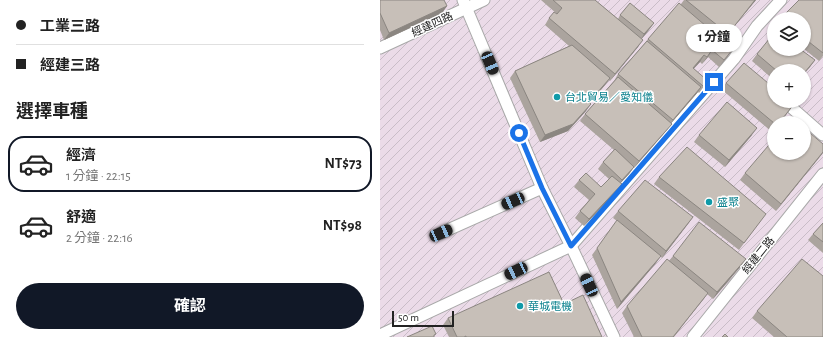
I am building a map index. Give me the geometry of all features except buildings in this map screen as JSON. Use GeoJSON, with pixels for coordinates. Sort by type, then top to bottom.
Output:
{"type":"FeatureCollection","features":[{"type":"Feature","properties":{"kind":"street","name":"經建四路"},"geometry":{"type":"LineString","coordinates":[[380,48],[465,4],[484,0]]}},
{"type":"Feature","properties":{"kind":"street"},"geometry":{"type":"LineString","coordinates":[[380,335],[571,246],[734,59],[757,26],[781,0]]}},
{"type":"Feature","properties":{"kind":"street"},"geometry":{"type":"LineString","coordinates":[[465,4],[542,188],[614,337]]}},
{"type":"Feature","properties":{"kind":"street"},"geometry":{"type":"LineString","coordinates":[[734,59],[745,68]]}},
{"type":"Feature","properties":{"kind":"street"},"geometry":{"type":"LineString","coordinates":[[792,108],[823,135]]}},
{"type":"Feature","properties":{"kind":"street","name":"經建二路"},"geometry":{"type":"LineString","coordinates":[[693,337],[823,174]]}},
{"type":"Feature","properties":{"kind":"street"},"geometry":{"type":"LineString","coordinates":[[441,233],[542,188]]}},
{"type":"Feature","properties":{"kind":"shaded area"},"geometry":{"type":"Polygon","coordinates":[[[380,0],[823,0],[823,337],[380,337],[380,0]]]}},
{"type":"Feature","properties":{"kind":"place","name":"台北貿易／愛知儀"},"geometry":{"type":"Point","coordinates":[557,97]}},
{"type":"Feature","properties":{"kind":"place","name":"盛聚"},"geometry":{"type":"Point","coordinates":[709,202]}},
{"type":"Feature","properties":{"kind":"place","name":"華城電機"},"geometry":{"type":"Point","coordinates":[520,306]}},
{"type":"Feature","properties":{"kind":"route"},"geometry":{"type":"LineString","coordinates":[[519,133],[542,188],[571,246],[714,82]]}}]}
